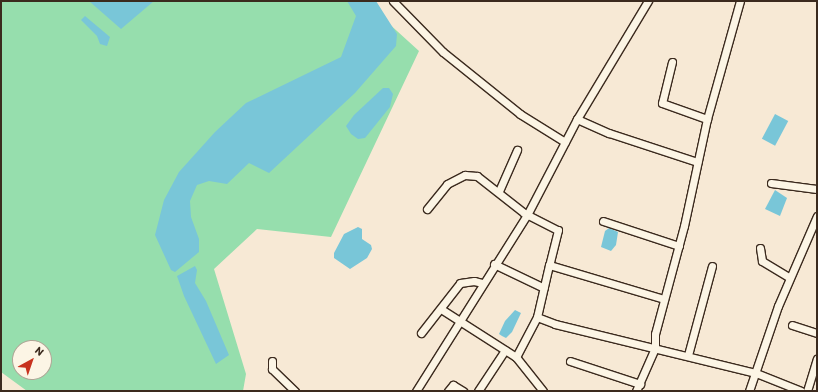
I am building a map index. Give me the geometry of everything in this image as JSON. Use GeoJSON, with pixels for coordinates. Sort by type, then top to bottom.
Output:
{"type":"FeatureCollection","features":[{"type":"Feature","properties":{"kind":"street"},"geometry":{"type":"LineString","coordinates":[[393,1],[443,52],[520,114],[565,142]]}},
{"type":"Feature","properties":{"kind":"street"},"geometry":{"type":"LineString","coordinates":[[416,391],[461,321],[494,264],[528,215],[577,119],[648,1]]}},
{"type":"Feature","properties":{"kind":"street"},"geometry":{"type":"LineString","coordinates":[[636,391],[655,348],[655,334],[679,246],[707,118],[740,1]]}},
{"type":"Feature","properties":{"kind":"street"},"geometry":{"type":"LineString","coordinates":[[672,62],[662,103],[707,118]]}},
{"type":"Feature","properties":{"kind":"street"},"geometry":{"type":"LineString","coordinates":[[577,119],[609,133],[697,162]]}},
{"type":"Feature","properties":{"kind":"street"},"geometry":{"type":"LineString","coordinates":[[499,191],[517,150]]}},
{"type":"Feature","properties":{"kind":"street"},"geometry":{"type":"LineString","coordinates":[[427,209],[442,188],[465,175],[477,176],[499,191],[528,215],[558,230],[537,317],[516,357]]}},
{"type":"Feature","properties":{"kind":"street"},"geometry":{"type":"LineString","coordinates":[[772,183],[817,189]]}},
{"type":"Feature","properties":{"kind":"street"},"geometry":{"type":"LineString","coordinates":[[749,391],[790,277],[817,216]]}},
{"type":"Feature","properties":{"kind":"street"},"geometry":{"type":"LineString","coordinates":[[604,221],[679,246]]}},
{"type":"Feature","properties":{"kind":"street"},"geometry":{"type":"LineString","coordinates":[[760,248],[762,261],[790,277]]}},
{"type":"Feature","properties":{"kind":"street"},"geometry":{"type":"LineString","coordinates":[[494,264],[544,288]]}},
{"type":"Feature","properties":{"kind":"street"},"geometry":{"type":"LineString","coordinates":[[549,264],[664,299]]}},
{"type":"Feature","properties":{"kind":"street"},"geometry":{"type":"LineString","coordinates":[[688,355],[712,266]]}},
{"type":"Feature","properties":{"kind":"street"},"geometry":{"type":"LineString","coordinates":[[421,333],[442,309],[460,283],[474,281],[482,283]]}},
{"type":"Feature","properties":{"kind":"street"},"geometry":{"type":"LineString","coordinates":[[442,309],[516,357],[543,391]]}},
{"type":"Feature","properties":{"kind":"street"},"geometry":{"type":"LineString","coordinates":[[537,317],[554,324],[688,355],[756,373],[800,391]]}},
{"type":"Feature","properties":{"kind":"street"},"geometry":{"type":"LineString","coordinates":[[792,325],[817,333]]}},
{"type":"Feature","properties":{"kind":"street"},"geometry":{"type":"LineString","coordinates":[[478,391],[505,350]]}},
{"type":"Feature","properties":{"kind":"street"},"geometry":{"type":"LineString","coordinates":[[807,391],[817,359]]}},
{"type":"Feature","properties":{"kind":"street"},"geometry":{"type":"LineString","coordinates":[[272,361],[272,369],[295,391]]}},
{"type":"Feature","properties":{"kind":"street"},"geometry":{"type":"LineString","coordinates":[[570,361],[640,384]]}},
{"type":"Feature","properties":{"kind":"street"},"geometry":{"type":"LineString","coordinates":[[448,391],[453,385],[463,391]]}},
{"type":"Feature","properties":{"kind":"green space"},"geometry":{"type":"Polygon","coordinates":[[[1,1],[364,1],[419,51],[331,237],[257,229],[214,269],[246,374],[243,391],[27,391],[1,372],[1,1]]]}},
{"type":"Feature","properties":{"kind":"water"},"geometry":{"type":"Polygon","coordinates":[[[89,1],[154,1],[121,29],[89,1]]]}},
{"type":"Feature","properties":{"kind":"water"},"geometry":{"type":"Polygon","coordinates":[[[347,1],[376,1],[397,34],[396,46],[355,93],[269,173],[249,163],[227,184],[209,181],[197,185],[190,201],[191,217],[199,239],[199,252],[175,272],[171,270],[155,235],[164,200],[179,172],[215,132],[246,103],[341,57],[356,16],[347,1]]]}},
{"type":"Feature","properties":{"kind":"water"},"geometry":{"type":"Polygon","coordinates":[[[85,16],[110,37],[107,46],[100,44],[97,36],[81,20],[85,16]]]}},
{"type":"Feature","properties":{"kind":"water"},"geometry":{"type":"Polygon","coordinates":[[[383,88],[389,88],[393,94],[390,107],[365,138],[358,139],[351,134],[346,126],[354,115],[383,88]]]}},
{"type":"Feature","properties":{"kind":"water"},"geometry":{"type":"Polygon","coordinates":[[[775,114],[788,121],[775,146],[762,139],[775,114]]]}},
{"type":"Feature","properties":{"kind":"water"},"geometry":{"type":"Polygon","coordinates":[[[775,190],[787,198],[780,216],[765,209],[775,190]]]}},
{"type":"Feature","properties":{"kind":"water"},"geometry":{"type":"Polygon","coordinates":[[[358,227],[362,229],[362,239],[371,245],[372,249],[367,258],[350,269],[334,258],[334,253],[344,234],[358,227]]]}},
{"type":"Feature","properties":{"kind":"water"},"geometry":{"type":"Polygon","coordinates":[[[609,228],[618,232],[616,245],[611,251],[601,247],[605,231],[609,228]]]}},
{"type":"Feature","properties":{"kind":"water"},"geometry":{"type":"Polygon","coordinates":[[[195,266],[197,270],[195,283],[206,301],[229,355],[216,364],[184,296],[177,276],[195,266]]]}},
{"type":"Feature","properties":{"kind":"water"},"geometry":{"type":"Polygon","coordinates":[[[515,310],[521,313],[512,332],[506,338],[499,334],[505,321],[515,310]]]}}]}
